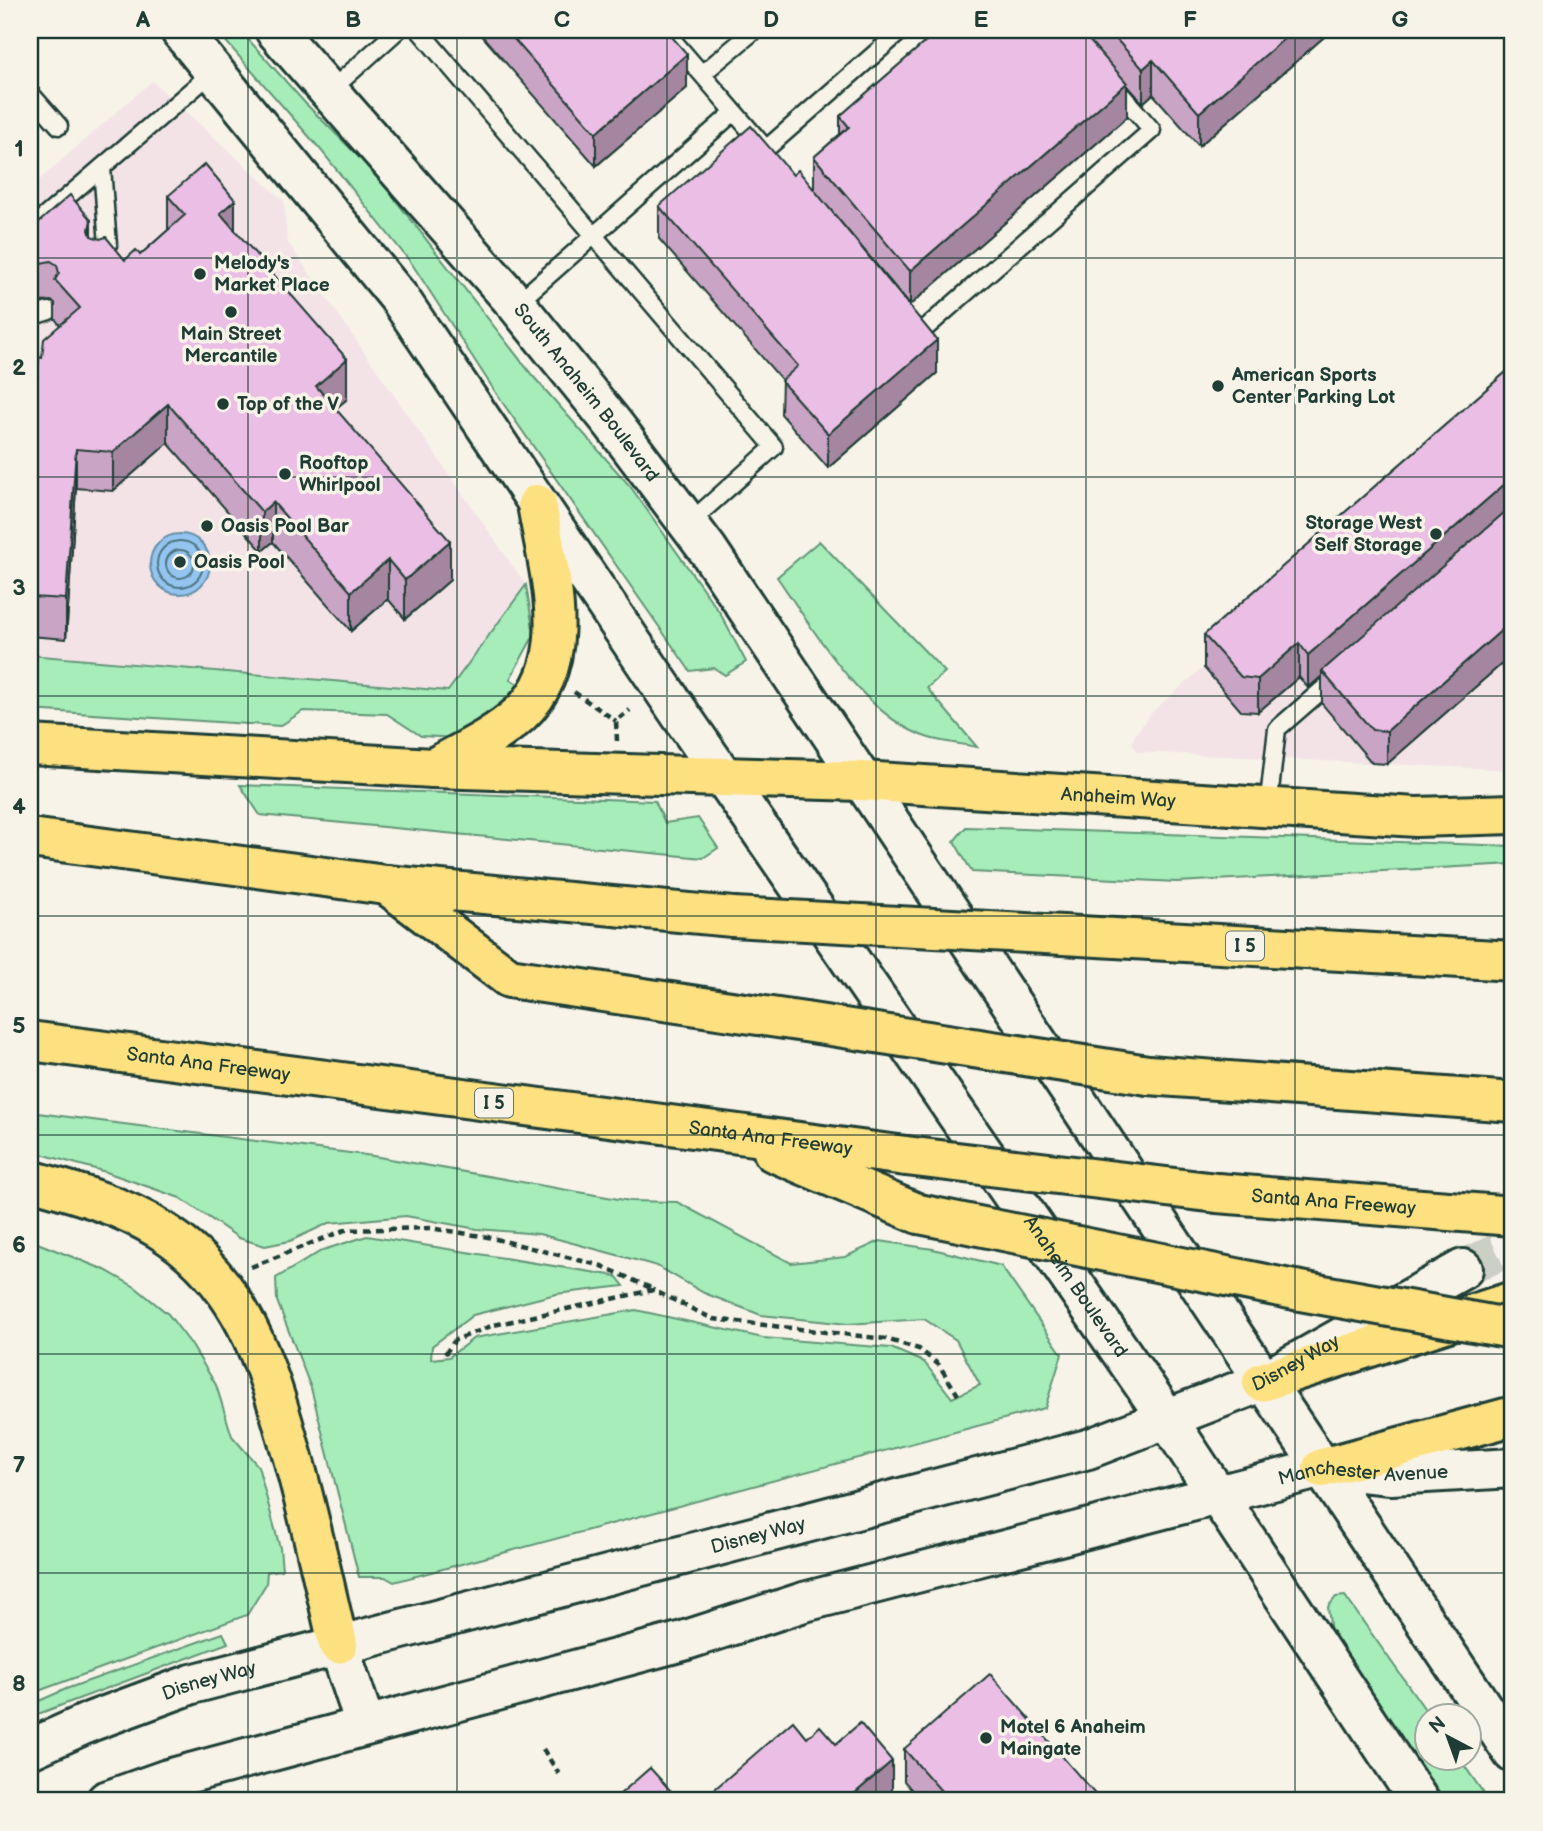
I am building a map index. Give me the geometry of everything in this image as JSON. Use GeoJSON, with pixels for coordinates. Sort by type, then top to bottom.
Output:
{"type":"FeatureCollection","features":[{"type":"Feature","properties":{"kind":"main road"},"geometry":{"type":"LineString","coordinates":[[180,30],[336,217],[400,299],[723,777]]}},
{"type":"Feature","properties":{"kind":"main road","name":"South Anaheim Boulevard"},"geometry":{"type":"LineString","coordinates":[[275,30],[516,304],[688,524],[862,781]]}},
{"type":"Feature","properties":{"kind":"main road"},"geometry":{"type":"LineString","coordinates":[[433,768],[486,739],[521,713],[543,682],[551,662],[556,615],[537,504]]}},
{"type":"Feature","properties":{"kind":"main road","name":"Anaheim Way"},"geometry":{"type":"LineString","coordinates":[[30,746],[433,768],[862,781],[1416,817],[1513,814]]}},
{"type":"Feature","properties":{"kind":"main road","name":"Anaheim Boulevard"},"geometry":{"type":"LineString","coordinates":[[723,777],[1166,1417],[1215,1496],[1419,1801]]}},
{"type":"Feature","properties":{"kind":"main road"},"geometry":{"type":"LineString","coordinates":[[862,781],[1513,1753]]}},
{"type":"Feature","properties":{"kind":"main road","name":"I 5"},"geometry":{"type":"LineString","coordinates":[[30,838],[386,885],[733,917],[1513,961]]}},
{"type":"Feature","properties":{"kind":"main road"},"geometry":{"type":"LineString","coordinates":[[386,885],[509,978],[1148,1075],[1513,1102]]}},
{"type":"Feature","properties":{"kind":"main road"},"geometry":{"type":"LineString","coordinates":[[1428,956],[1513,932]]}},
{"type":"Feature","properties":{"kind":"main road","name":"Santa Ana Freeway"},"geometry":{"type":"LineString","coordinates":[[30,1041],[906,1156],[1217,1193],[1513,1216]]}},
{"type":"Feature","properties":{"kind":"main road"},"geometry":{"type":"LineString","coordinates":[[730,1133],[919,1214],[1295,1290],[1513,1329]]}},
{"type":"Feature","properties":{"kind":"main road"},"geometry":{"type":"LineString","coordinates":[[30,1180],[136,1216],[181,1245],[218,1282],[251,1333],[270,1377],[310,1520],[338,1644],[365,1724]]}},
{"type":"Feature","properties":{"kind":"main road","name":"Disney Way"},"geometry":{"type":"LineString","coordinates":[[30,1749],[92,1721],[192,1684],[1088,1449],[1262,1382],[1463,1269]]}},
{"type":"Feature","properties":{"kind":"main road"},"geometry":{"type":"LineString","coordinates":[[1262,1382],[1513,1301]]}},
{"type":"Feature","properties":{"kind":"main road"},"geometry":{"type":"LineString","coordinates":[[1321,1468],[1513,1416]]}},
{"type":"Feature","properties":{"kind":"main road","name":"Manchester Avenue"},"geometry":{"type":"LineString","coordinates":[[1215,1496],[1321,1468],[1391,1475],[1513,1468]]}},
{"type":"Feature","properties":{"kind":"main road"},"geometry":{"type":"LineString","coordinates":[[106,1801],[168,1779],[365,1724],[683,1641],[804,1602],[1215,1496]]}},
{"type":"Feature","properties":{"kind":"lane"},"geometry":{"type":"LineString","coordinates":[[329,92],[398,30]]}},
{"type":"Feature","properties":{"kind":"lane"},"geometry":{"type":"LineString","coordinates":[[419,30],[774,447],[688,524]]}},
{"type":"Feature","properties":{"kind":"lane"},"geometry":{"type":"LineString","coordinates":[[664,30],[770,154],[902,30]]}},
{"type":"Feature","properties":{"kind":"lane"},"geometry":{"type":"LineString","coordinates":[[702,74],[755,30]]}},
{"type":"Feature","properties":{"kind":"lane"},"geometry":{"type":"LineString","coordinates":[[30,229],[215,70]]}},
{"type":"Feature","properties":{"kind":"lane"},"geometry":{"type":"LineString","coordinates":[[903,312],[920,333],[1152,130],[1100,70]]}},
{"type":"Feature","properties":{"kind":"lane"},"geometry":{"type":"LineString","coordinates":[[30,93],[59,126]]}},
{"type":"Feature","properties":{"kind":"lane"},"geometry":{"type":"LineString","coordinates":[[516,304],[734,112]]}},
{"type":"Feature","properties":{"kind":"lane"},"geometry":{"type":"LineString","coordinates":[[99,268],[108,245],[102,168]]}},
{"type":"Feature","properties":{"kind":"lane"},"geometry":{"type":"LineString","coordinates":[[30,317],[48,311]]}},
{"type":"Feature","properties":{"kind":"lane"},"geometry":{"type":"LineString","coordinates":[[1268,808],[1277,729],[1349,667]]}},
{"type":"Feature","properties":{"kind":"path"},"geometry":{"type":"LineString","coordinates":[[573,692],[617,721]]}},
{"type":"Feature","properties":{"kind":"path"},"geometry":{"type":"LineString","coordinates":[[617,746],[617,721],[630,710]]}},
{"type":"Feature","properties":{"kind":"path"},"geometry":{"type":"LineString","coordinates":[[218,1282],[345,1230],[430,1228],[488,1237],[602,1266],[713,1319],[886,1339],[919,1349],[939,1365],[958,1395]]}},
{"type":"Feature","properties":{"kind":"path"},"geometry":{"type":"LineString","coordinates":[[445,1354],[455,1340],[494,1325],[653,1290]]}},
{"type":"Feature","properties":{"kind":"path"},"geometry":{"type":"LineString","coordinates":[[543,1749],[559,1774]]}},
{"type":"Feature","properties":{"kind":"shaded area"},"geometry":{"type":"Polygon","coordinates":[[[152,81],[284,201],[287,241],[526,585],[448,691],[30,655],[30,188],[152,81]]]}},
{"type":"Feature","properties":{"kind":"shaded area","name":"Storage West Self Storage"},"geometry":{"type":"Polygon","coordinates":[[[1513,399],[1513,770],[1137,752],[1132,743],[1135,735],[1153,711],[1513,399]]]}},
{"type":"Feature","properties":{"kind":"green space"},"geometry":{"type":"Polygon","coordinates":[[[216,30],[240,30],[305,103],[372,170],[532,375],[630,486],[720,613],[746,662],[725,675],[714,668],[690,671],[498,396],[412,264],[320,149],[216,30]]]}},
{"type":"Feature","properties":{"kind":"green space"},"geometry":{"type":"Polygon","coordinates":[[[819,541],[945,672],[927,688],[977,747],[929,738],[905,728],[883,712],[842,670],[777,577],[819,541]]]}},
{"type":"Feature","properties":{"kind":"green space"},"geometry":{"type":"Polygon","coordinates":[[[526,585],[534,635],[510,679],[526,689],[457,738],[421,736],[387,714],[303,711],[280,726],[30,710],[30,655],[448,691],[526,585]]]}},
{"type":"Feature","properties":{"kind":"green space"},"geometry":{"type":"Polygon","coordinates":[[[240,785],[655,801],[665,823],[698,818],[718,848],[703,858],[260,815],[240,785]]]}},
{"type":"Feature","properties":{"kind":"green space"},"geometry":{"type":"Polygon","coordinates":[[[966,827],[1513,846],[1513,864],[1177,882],[972,872],[954,841],[966,827]]]}},
{"type":"Feature","properties":{"kind":"green space"},"geometry":{"type":"Polygon","coordinates":[[[30,1112],[373,1156],[630,1201],[677,1202],[791,1263],[845,1257],[880,1241],[933,1249],[1001,1266],[1062,1354],[1045,1408],[394,1582],[385,1577],[359,1577],[311,1388],[277,1301],[276,1278],[323,1250],[367,1236],[616,1276],[624,1286],[556,1294],[473,1315],[432,1346],[431,1359],[449,1357],[474,1338],[636,1310],[763,1338],[891,1348],[924,1362],[952,1398],[980,1385],[956,1340],[924,1319],[848,1324],[761,1315],[704,1293],[657,1266],[539,1234],[477,1229],[406,1216],[329,1223],[290,1241],[265,1246],[239,1238],[180,1198],[106,1172],[30,1151],[30,1112]]]}},
{"type":"Feature","properties":{"kind":"green space"},"geometry":{"type":"Polygon","coordinates":[[[30,1240],[105,1270],[135,1287],[168,1314],[191,1344],[216,1385],[232,1436],[258,1466],[280,1548],[282,1570],[267,1572],[266,1584],[247,1615],[30,1694],[30,1240]]]}},
{"type":"Feature","properties":{"kind":"green space"},"geometry":{"type":"Polygon","coordinates":[[[1345,1596],[1420,1702],[1414,1702],[1414,1756],[1331,1634],[1328,1607],[1336,1597],[1345,1596]]]}},
{"type":"Feature","properties":{"kind":"green space"},"geometry":{"type":"Polygon","coordinates":[[[223,1633],[228,1643],[30,1717],[30,1705],[66,1689],[223,1633]]]}},
{"type":"Feature","properties":{"kind":"green space"},"geometry":{"type":"Polygon","coordinates":[[[1425,1772],[1469,1772],[1489,1801],[1445,1801],[1425,1772]]]}},
{"type":"Feature","properties":{"kind":"water","name":"Oasis Pool"},"geometry":{"type":"Polygon","coordinates":[[[180,534],[201,543],[210,564],[201,585],[180,594],[159,585],[150,564],[159,543],[180,534]]]}},
{"type":"Feature","properties":{"kind":"building"},"geometry":{"type":"Polygon","coordinates":[[[506,30],[666,30],[687,54],[596,133],[506,30]]]}},
{"type":"Feature","properties":{"kind":"building"},"geometry":{"type":"Polygon","coordinates":[[[939,30],[1080,30],[1127,83],[910,271],[814,157],[849,127],[840,116],[939,30]]]}},
{"type":"Feature","properties":{"kind":"building"},"geometry":{"type":"Polygon","coordinates":[[[1108,30],[1294,30],[1199,113],[1153,60],[1143,69],[1108,30]]]}},
{"type":"Feature","properties":{"kind":"building"},"geometry":{"type":"Polygon","coordinates":[[[751,126],[793,175],[798,170],[937,340],[828,434],[781,381],[798,366],[659,206],[751,126]]]}},
{"type":"Feature","properties":{"kind":"building"},"geometry":{"type":"Polygon","coordinates":[[[205,164],[235,200],[220,213],[347,359],[316,386],[450,541],[405,580],[388,560],[351,592],[273,502],[262,512],[168,404],[113,452],[76,449],[66,599],[30,597],[30,412],[34,412],[39,357],[42,358],[44,339],[80,308],[55,280],[59,273],[57,265],[51,261],[41,263],[30,250],[30,230],[70,195],[91,220],[91,236],[100,239],[106,237],[125,260],[136,250],[140,255],[185,215],[168,196],[205,164]]]}},
{"type":"Feature","properties":{"kind":"building"},"geometry":{"type":"Polygon","coordinates":[[[1513,366],[1513,482],[1506,483],[1308,655],[1299,643],[1258,679],[1241,677],[1204,635],[1513,366]]]}},
{"type":"Feature","properties":{"kind":"building"},"geometry":{"type":"Polygon","coordinates":[[[1513,505],[1513,620],[1387,731],[1372,730],[1322,671],[1513,505]]]}},
{"type":"Feature","properties":{"kind":"building"},"geometry":{"type":"Polygon","coordinates":[[[990,1674],[1101,1801],[950,1801],[904,1749],[990,1674]]]}},
{"type":"Feature","properties":{"kind":"building"},"geometry":{"type":"Polygon","coordinates":[[[793,1721],[807,1738],[820,1726],[836,1744],[860,1723],[892,1761],[846,1801],[701,1801],[793,1721]]]}},
{"type":"Feature","properties":{"kind":"building"},"geometry":{"type":"Polygon","coordinates":[[[650,1768],[680,1801],[612,1801],[650,1768]]]}},
{"type":"Feature","properties":{"kind":"tunnel"},"geometry":{"type":"LineString","coordinates":[[1463,1269],[1513,1245]]}},
{"type":"Feature","properties":{"kind":"place","name":"Melody's Market Place"},"geometry":{"type":"Point","coordinates":[200,274]}},
{"type":"Feature","properties":{"kind":"place","name":"Main Street Mercantile"},"geometry":{"type":"Point","coordinates":[231,312]}},
{"type":"Feature","properties":{"kind":"place","name":"American Sports Center Parking Lot"},"geometry":{"type":"Point","coordinates":[1218,386]}},
{"type":"Feature","properties":{"kind":"place","name":"Top of the V"},"geometry":{"type":"Point","coordinates":[223,404]}},
{"type":"Feature","properties":{"kind":"place","name":"Rooftop Whirlpool"},"geometry":{"type":"Point","coordinates":[285,474]}},
{"type":"Feature","properties":{"kind":"place","name":"Oasis Pool Bar"},"geometry":{"type":"Point","coordinates":[207,526]}},
{"type":"Feature","properties":{"kind":"place","name":"Storage West Self Storage"},"geometry":{"type":"Point","coordinates":[1436,534]}},
{"type":"Feature","properties":{"kind":"place","name":"Oasis Pool"},"geometry":{"type":"Point","coordinates":[180,562]}},
{"type":"Feature","properties":{"kind":"place","name":"Motel 6 Anaheim Maingate"},"geometry":{"type":"Point","coordinates":[986,1738]}}]}
